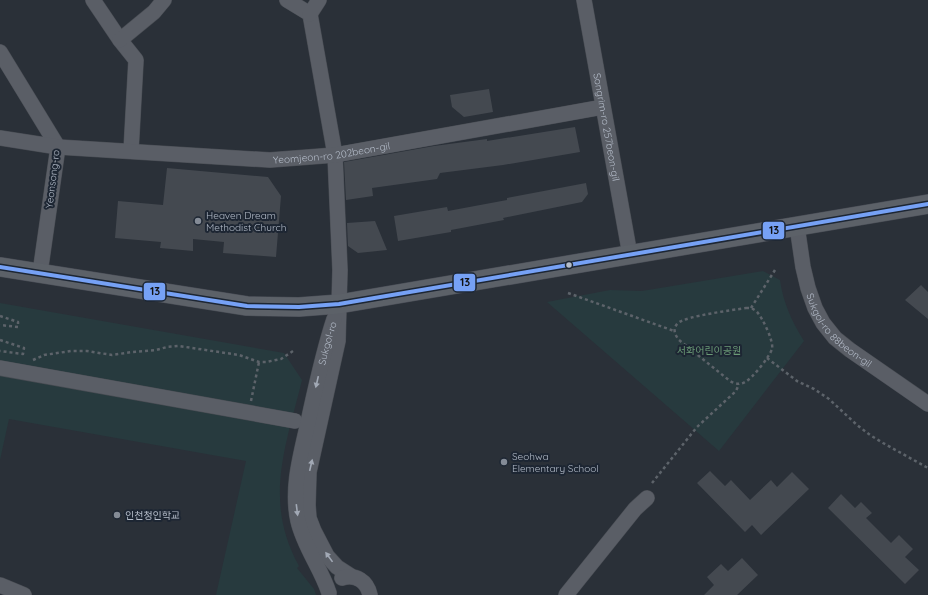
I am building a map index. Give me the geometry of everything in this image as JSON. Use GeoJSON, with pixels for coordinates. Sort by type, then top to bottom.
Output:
{"type":"FeatureCollection","features":[{"type":"Feature","properties":{"kind":"main road"},"geometry":{"type":"LineString","coordinates":[[0,267],[247,306],[299,307],[339,304],[928,204]]}},
{"type":"Feature","properties":{"kind":"street"},"geometry":{"type":"LineString","coordinates":[[93,0],[120,40],[136,60],[131,151]]}},
{"type":"Feature","properties":{"kind":"street"},"geometry":{"type":"LineString","coordinates":[[120,40],[154,12],[164,0]]}},
{"type":"Feature","properties":{"kind":"street"},"geometry":{"type":"LineString","coordinates":[[287,0],[310,14]]}},
{"type":"Feature","properties":{"kind":"street"},"geometry":{"type":"LineString","coordinates":[[319,0],[310,14],[335,155],[340,270],[339,304]]}},
{"type":"Feature","properties":{"kind":"street","name":"Songrim-ro 257beon-gil"},"geometry":{"type":"LineString","coordinates":[[584,0],[630,255]]}},
{"type":"Feature","properties":{"kind":"street","name":"Yeonsong-ro"},"geometry":{"type":"LineString","coordinates":[[0,52],[58,147],[40,273]]}},
{"type":"Feature","properties":{"kind":"street","name":"Yeomjeon-ro 202beon-gil"},"geometry":{"type":"LineString","coordinates":[[0,138],[58,147],[270,160],[335,155],[603,107]]}},
{"type":"Feature","properties":{"kind":"street","name":"Sukgol-ro 88beon-gil"},"geometry":{"type":"LineString","coordinates":[[797,226],[803,267],[808,288],[823,323],[835,338],[850,350],[928,404]]}},
{"type":"Feature","properties":{"kind":"street","name":"Sukgol-ro"},"geometry":{"type":"LineString","coordinates":[[339,304],[338,341],[309,472],[309,518],[327,556],[337,567],[362,581],[366,585],[370,595]]}},
{"type":"Feature","properties":{"kind":"street","name":"Sukgol-ro"},"geometry":{"type":"LineString","coordinates":[[329,594],[322,572],[308,549],[298,520],[296,478],[326,344],[339,304]]}},
{"type":"Feature","properties":{"kind":"street"},"geometry":{"type":"LineString","coordinates":[[0,368],[296,421]]}},
{"type":"Feature","properties":{"kind":"street"},"geometry":{"type":"LineString","coordinates":[[566,595],[635,508],[647,498]]}},
{"type":"Feature","properties":{"kind":"street","name":"Sukgol-ro"},"geometry":{"type":"LineString","coordinates":[[329,594],[331,587],[340,579],[351,576]]}},
{"type":"Feature","properties":{"kind":"street"},"geometry":{"type":"LineString","coordinates":[[0,585],[24,595]]}},
{"type":"Feature","properties":{"kind":"path"},"geometry":{"type":"LineString","coordinates":[[751,308],[775,270]]}},
{"type":"Feature","properties":{"kind":"path"},"geometry":{"type":"LineString","coordinates":[[568,293],[674,331],[679,340],[730,381],[739,384],[748,381],[767,358],[772,349],[771,338],[757,312],[751,308],[687,319],[678,324],[674,331]]}},
{"type":"Feature","properties":{"kind":"path"},"geometry":{"type":"LineString","coordinates":[[0,316],[18,322],[18,327],[0,325]]}},
{"type":"Feature","properties":{"kind":"path"},"geometry":{"type":"LineString","coordinates":[[0,340],[24,348],[24,354],[0,351]]}},
{"type":"Feature","properties":{"kind":"path"},"geometry":{"type":"LineString","coordinates":[[26,372],[34,359],[44,355],[79,351],[112,355],[156,350],[172,346],[239,354],[259,362],[266,362],[281,359],[293,351]]}},
{"type":"Feature","properties":{"kind":"path"},"geometry":{"type":"LineString","coordinates":[[767,358],[797,381],[814,389],[829,399],[870,435],[928,468]]}},
{"type":"Feature","properties":{"kind":"path"},"geometry":{"type":"LineString","coordinates":[[248,413],[259,362]]}},
{"type":"Feature","properties":{"kind":"path"},"geometry":{"type":"LineString","coordinates":[[652,483],[697,427],[736,391],[739,384]]}},
{"type":"Feature","properties":{"kind":"green space","name":"서화어린이공원"},"geometry":{"type":"Polygon","coordinates":[[[763,271],[780,280],[783,296],[789,312],[804,341],[719,451],[547,302],[610,290],[642,291],[763,271]]]}},
{"type":"Feature","properties":{"kind":"green space"},"geometry":{"type":"Polygon","coordinates":[[[0,303],[284,353],[302,380],[281,473],[280,496],[282,519],[288,542],[299,566],[297,568],[314,589],[316,595],[216,595],[246,461],[9,419],[0,460],[0,303]]]}},
{"type":"Feature","properties":{"kind":"building"},"geometry":{"type":"Polygon","coordinates":[[[489,89],[493,112],[464,117],[452,107],[450,95],[489,89]]]}},
{"type":"Feature","properties":{"kind":"building"},"geometry":{"type":"Polygon","coordinates":[[[575,127],[580,152],[503,165],[440,173],[437,179],[372,188],[373,196],[346,200],[344,162],[434,146],[487,139],[487,141],[575,127]]]}},
{"type":"Feature","properties":{"kind":"building","name":"Heaven Dream Methodist Church"},"geometry":{"type":"Polygon","coordinates":[[[167,168],[268,177],[281,196],[276,257],[223,253],[224,242],[193,239],[193,251],[160,248],[161,242],[115,238],[118,201],[163,205],[167,168]]]}},
{"type":"Feature","properties":{"kind":"building"},"geometry":{"type":"Polygon","coordinates":[[[586,183],[588,194],[582,202],[503,218],[504,220],[451,230],[451,232],[398,241],[394,216],[447,207],[448,211],[586,183]]]}},
{"type":"Feature","properties":{"kind":"building"},"geometry":{"type":"Polygon","coordinates":[[[375,221],[387,250],[358,253],[348,246],[347,223],[375,221]]]}},
{"type":"Feature","properties":{"kind":"building"},"geometry":{"type":"Polygon","coordinates":[[[921,285],[928,292],[928,319],[905,300],[921,285]]]}},
{"type":"Feature","properties":{"kind":"building"},"geometry":{"type":"Polygon","coordinates":[[[710,471],[725,486],[731,480],[750,500],[771,480],[777,487],[792,472],[809,489],[761,535],[752,525],[745,532],[697,483],[710,471]]]}},
{"type":"Feature","properties":{"kind":"building"},"geometry":{"type":"Polygon","coordinates":[[[841,494],[855,508],[861,502],[872,513],[866,518],[891,543],[899,535],[913,549],[905,557],[919,570],[905,584],[828,508],[841,494]]]}},
{"type":"Feature","properties":{"kind":"building"},"geometry":{"type":"Polygon","coordinates":[[[742,558],[758,575],[737,595],[704,595],[714,585],[707,577],[721,564],[728,571],[742,558]]]}},
{"type":"Feature","properties":{"kind":"transit line","name":"13"},"geometry":{"type":"LineString","coordinates":[[0,267],[247,306],[299,307],[339,304],[928,204]]}},
{"type":"Feature","properties":{"kind":"place","name":"Heaven Dream Methodist Church"},"geometry":{"type":"Point","coordinates":[198,221]}},
{"type":"Feature","properties":{"kind":"place","name":"Seohwa Elementary School"},"geometry":{"type":"Point","coordinates":[504,462]}},
{"type":"Feature","properties":{"kind":"place","name":"인천청인학교"},"geometry":{"type":"Point","coordinates":[117,515]}}]}
